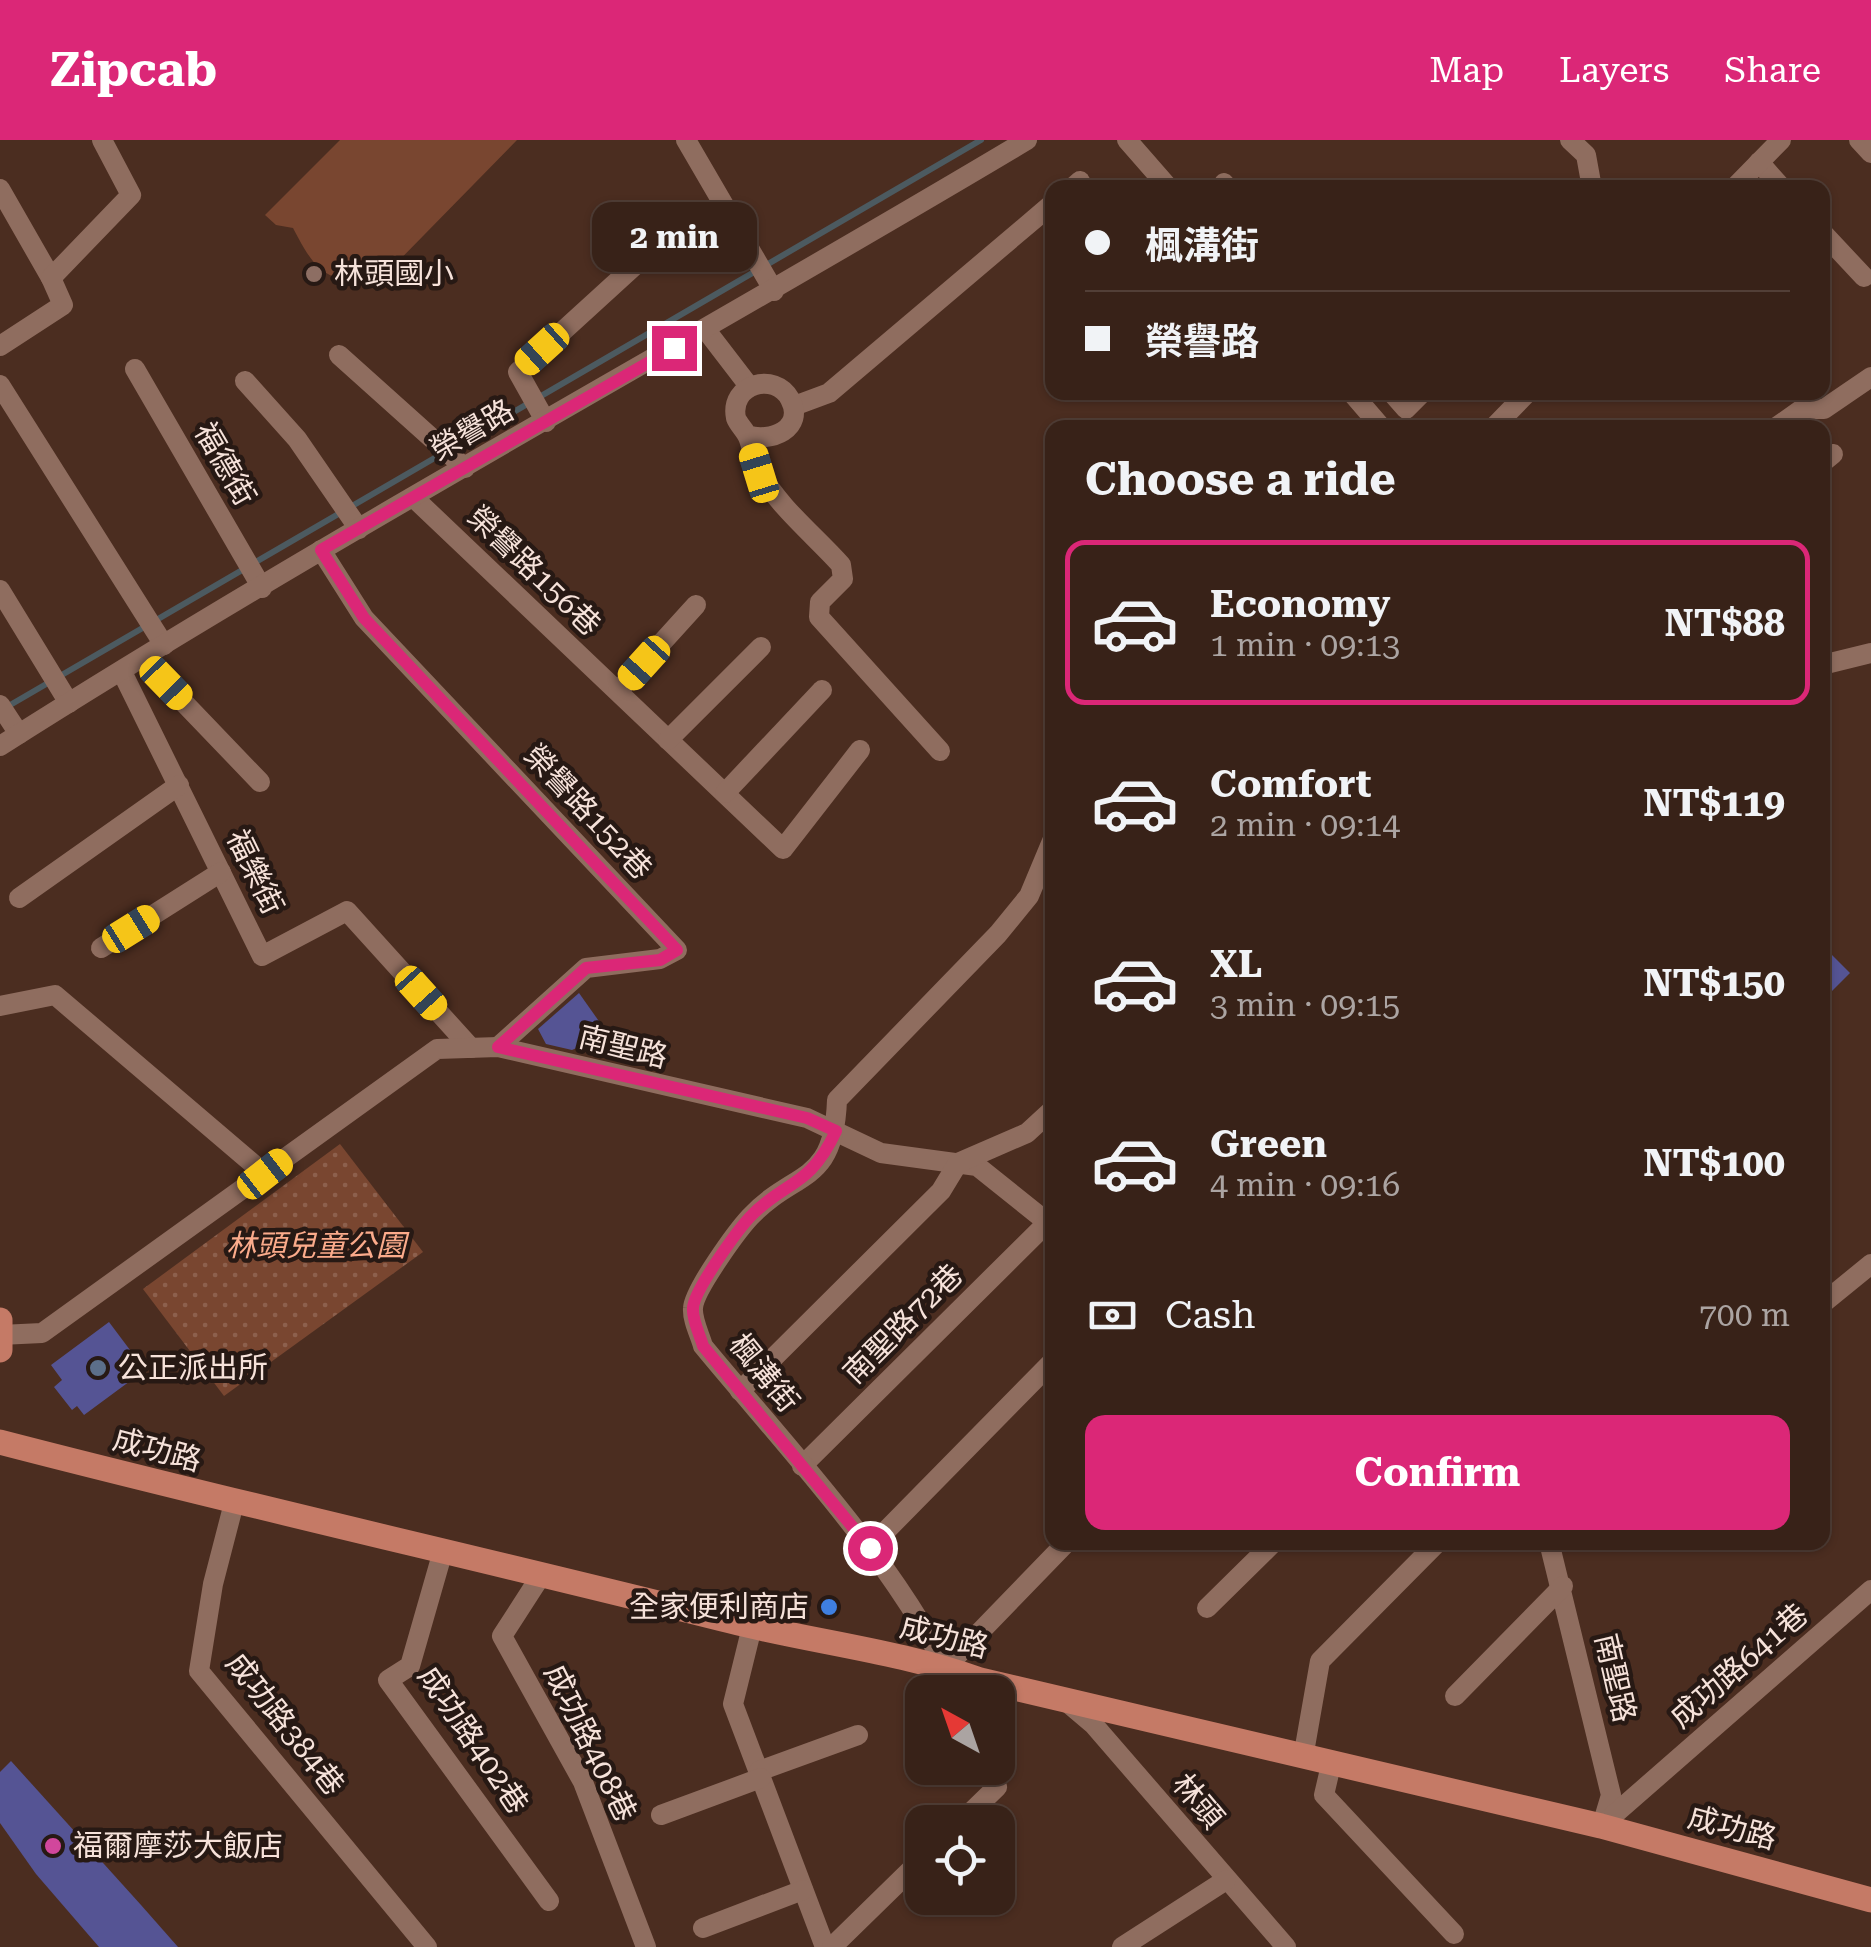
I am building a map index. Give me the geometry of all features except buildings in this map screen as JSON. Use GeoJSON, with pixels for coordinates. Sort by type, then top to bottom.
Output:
{"type":"FeatureCollection","features":[{"type":"Feature","properties":{"kind":"main road"},"geometry":{"type":"LineString","coordinates":[[0,1320],[0,1350]]}},
{"type":"Feature","properties":{"kind":"main road","name":"成功路"},"geometry":{"type":"LineString","coordinates":[[0,1442],[234,1503],[752,1627],[946,1668],[1303,1758],[1601,1826],[1871,1900]]}},
{"type":"Feature","properties":{"kind":"street"},"geometry":{"type":"LineString","coordinates":[[52,278],[131,196],[102,140]]}},
{"type":"Feature","properties":{"kind":"street"},"geometry":{"type":"LineString","coordinates":[[686,140],[774,292]]}},
{"type":"Feature","properties":{"kind":"street","name":"榮譽路"},"geometry":{"type":"LineString","coordinates":[[0,746],[321,550],[774,292],[1028,140]]}},
{"type":"Feature","properties":{"kind":"street"},"geometry":{"type":"LineString","coordinates":[[1127,140],[1162,180]]}},
{"type":"Feature","properties":{"kind":"street"},"geometry":{"type":"LineString","coordinates":[[1570,140],[1586,154],[1591,180]]}},
{"type":"Feature","properties":{"kind":"street"},"geometry":{"type":"LineString","coordinates":[[1742,180],[1781,140]]}},
{"type":"Feature","properties":{"kind":"street"},"geometry":{"type":"LineString","coordinates":[[1858,140],[1871,153]]}},
{"type":"Feature","properties":{"kind":"street"},"geometry":{"type":"LineString","coordinates":[[1759,162],[1775,180]]}},
{"type":"Feature","properties":{"kind":"street"},"geometry":{"type":"LineString","coordinates":[[0,189],[52,278],[63,305],[0,346]]}},
{"type":"Feature","properties":{"kind":"street"},"geometry":{"type":"LineString","coordinates":[[794,406],[828,393],[1045,210]]}},
{"type":"Feature","properties":{"kind":"street"},"geometry":{"type":"LineString","coordinates":[[546,422],[518,372],[666,237]]}},
{"type":"Feature","properties":{"kind":"street"},"geometry":{"type":"LineString","coordinates":[[1830,241],[1864,277]]}},
{"type":"Feature","properties":{"kind":"street"},"geometry":{"type":"LineString","coordinates":[[706,330],[749,386]]}},
{"type":"Feature","properties":{"kind":"street"},"geometry":{"type":"LineString","coordinates":[[339,354],[466,468]]}},
{"type":"Feature","properties":{"kind":"street","name":"福德街"},"geometry":{"type":"LineString","coordinates":[[135,369],[262,588]]}},
{"type":"Feature","properties":{"kind":"street"},"geometry":{"type":"LineString","coordinates":[[1786,420],[1802,409],[1824,409],[1871,377]]}},
{"type":"Feature","properties":{"kind":"street"},"geometry":{"type":"LineString","coordinates":[[245,381],[297,439],[359,529]]}},
{"type":"Feature","properties":{"kind":"street"},"geometry":{"type":"LineString","coordinates":[[747,435],[764,440],[780,436],[791,423],[794,406],[784,389],[768,382],[749,386],[737,401],[736,420],[747,435],[759,473],[841,565],[843,578],[820,602],[819,617],[940,751]]}},
{"type":"Feature","properties":{"kind":"street"},"geometry":{"type":"LineString","coordinates":[[0,385],[164,645]]}},
{"type":"Feature","properties":{"kind":"street"},"geometry":{"type":"LineString","coordinates":[[1358,400],[1375,420]]}},
{"type":"Feature","properties":{"kind":"street"},"geometry":{"type":"LineString","coordinates":[[1398,400],[1406,409],[1415,400]]}},
{"type":"Feature","properties":{"kind":"street"},"geometry":{"type":"LineString","coordinates":[[1501,420],[1520,400]]}},
{"type":"Feature","properties":{"kind":"street","name":"榮譽路156巷"},"geometry":{"type":"LineString","coordinates":[[414,498],[784,849],[860,750]]}},
{"type":"Feature","properties":{"kind":"street","name":"榮譽路152巷"},"geometry":{"type":"LineString","coordinates":[[321,550],[364,618],[677,950],[660,960],[586,968],[498,1047]]}},
{"type":"Feature","properties":{"kind":"street"},"geometry":{"type":"LineString","coordinates":[[0,590],[68,704]]}},
{"type":"Feature","properties":{"kind":"street"},"geometry":{"type":"LineString","coordinates":[[618,692],[696,605]]}},
{"type":"Feature","properties":{"kind":"street"},"geometry":{"type":"LineString","coordinates":[[668,740],[761,647]]}},
{"type":"Feature","properties":{"kind":"street"},"geometry":{"type":"LineString","coordinates":[[1830,665],[1871,653]]}},
{"type":"Feature","properties":{"kind":"street"},"geometry":{"type":"LineString","coordinates":[[142,658],[260,782]]}},
{"type":"Feature","properties":{"kind":"street","name":"福樂街"},"geometry":{"type":"LineString","coordinates":[[122,672],[262,956],[346,911],[471,1048]]}},
{"type":"Feature","properties":{"kind":"street"},"geometry":{"type":"LineString","coordinates":[[725,794],[822,690]]}},
{"type":"Feature","properties":{"kind":"street"},"geometry":{"type":"LineString","coordinates":[[0,705],[19,734]]}},
{"type":"Feature","properties":{"kind":"street"},"geometry":{"type":"LineString","coordinates":[[19,898],[179,785]]}},
{"type":"Feature","properties":{"kind":"street","name":"楓溝街"},"geometry":{"type":"LineString","coordinates":[[949,1675],[870,1548],[703,1346],[692,1310],[697,1294],[751,1216],[802,1181],[825,1156],[836,1131],[838,1100],[998,934],[1030,896],[1045,858]]}},
{"type":"Feature","properties":{"kind":"street"},"geometry":{"type":"LineString","coordinates":[[100,948],[222,872]]}},
{"type":"Feature","properties":{"kind":"street"},"geometry":{"type":"LineString","coordinates":[[0,1006],[55,994],[265,1174]]}},
{"type":"Feature","properties":{"kind":"street","name":"南聖路"},"geometry":{"type":"LineString","coordinates":[[0,1335],[42,1333],[265,1174],[340,1115],[437,1049],[498,1047],[807,1118],[881,1153],[977,1166],[1045,1222]]}},
{"type":"Feature","properties":{"kind":"street"},"geometry":{"type":"LineString","coordinates":[[740,1391],[941,1191],[958,1163],[1027,1133],[1045,1116]]}},
{"type":"Feature","properties":{"kind":"street","name":"南聖路72巷"},"geometry":{"type":"LineString","coordinates":[[802,1466],[1045,1229]]}},
{"type":"Feature","properties":{"kind":"street"},"geometry":{"type":"LineString","coordinates":[[1830,1297],[1871,1264]]}},
{"type":"Feature","properties":{"kind":"street"},"geometry":{"type":"LineString","coordinates":[[870,1548],[1045,1369]]}},
{"type":"Feature","properties":{"kind":"street","name":"成功路384巷"},"geometry":{"type":"LineString","coordinates":[[234,1503],[213,1584],[199,1672],[427,1947]]}},
{"type":"Feature","properties":{"kind":"street"},"geometry":{"type":"LineString","coordinates":[[946,1668],[1059,1550]]}},
{"type":"Feature","properties":{"kind":"street"},"geometry":{"type":"LineString","coordinates":[[1208,1608],[1266,1550]]}},
{"type":"Feature","properties":{"kind":"street"},"geometry":{"type":"LineString","coordinates":[[1303,1758],[1320,1661],[1430,1550]]}},
{"type":"Feature","properties":{"kind":"street","name":"南聖路"},"geometry":{"type":"LineString","coordinates":[[1552,1550],[1612,1795],[1601,1826]]}},
{"type":"Feature","properties":{"kind":"street","name":"成功路402巷"},"geometry":{"type":"LineString","coordinates":[[443,1551],[410,1666],[388,1680],[549,1901]]}},
{"type":"Feature","properties":{"kind":"street","name":"成功路408巷"},"geometry":{"type":"LineString","coordinates":[[542,1574],[502,1636],[584,1782],[646,1947]]}},
{"type":"Feature","properties":{"kind":"street"},"geometry":{"type":"LineString","coordinates":[[1454,1696],[1563,1586]]}},
{"type":"Feature","properties":{"kind":"street","name":"成功路641巷"},"geometry":{"type":"LineString","coordinates":[[1601,1826],[1871,1590]]}},
{"type":"Feature","properties":{"kind":"street"},"geometry":{"type":"LineString","coordinates":[[752,1627],[733,1704],[828,1947],[905,1875]]}},
{"type":"Feature","properties":{"kind":"street","name":"林頭"},"geometry":{"type":"LineString","coordinates":[[1062,1698],[1094,1724],[1286,1947]]}},
{"type":"Feature","properties":{"kind":"street"},"geometry":{"type":"LineString","coordinates":[[661,1815],[858,1735]]}},
{"type":"Feature","properties":{"kind":"street"},"geometry":{"type":"LineString","coordinates":[[1330,1764],[1324,1795],[1454,1934]]}},
{"type":"Feature","properties":{"kind":"street"},"geometry":{"type":"LineString","coordinates":[[978,1805],[996,1785]]}},
{"type":"Feature","properties":{"kind":"street"},"geometry":{"type":"LineString","coordinates":[[1122,1947],[1226,1880]]}},
{"type":"Feature","properties":{"kind":"street"},"geometry":{"type":"LineString","coordinates":[[704,1928],[803,1890]]}},
{"type":"Feature","properties":{"kind":"green space"},"geometry":{"type":"Polygon","coordinates":[[[340,140],[517,140],[377,283],[345,280],[324,272],[309,256],[293,228],[276,225],[265,215],[340,140]]]}},
{"type":"Feature","properties":{"kind":"green space","name":"林頭兒童公園"},"geometry":{"type":"Polygon","coordinates":[[[340,1144],[423,1252],[224,1396],[143,1289],[340,1144]]]}},
{"type":"Feature","properties":{"kind":"waterway"},"geometry":{"type":"LineString","coordinates":[[5,708],[981,140]]}},
{"type":"Feature","properties":{"kind":"place","name":"林頭國小"},"geometry":{"type":"Point","coordinates":[314,274]}},
{"type":"Feature","properties":{"kind":"place","name":"公正派出所"},"geometry":{"type":"Point","coordinates":[98,1368]}},
{"type":"Feature","properties":{"kind":"place","name":"全家便利商店"},"geometry":{"type":"Point","coordinates":[829,1607]}},
{"type":"Feature","properties":{"kind":"place","name":"福爾摩莎大飯店"},"geometry":{"type":"Point","coordinates":[53,1846]}},
{"type":"Feature","properties":{"kind":"route"},"geometry":{"type":"LineString","coordinates":[[674,348],[321,550],[364,618],[677,950],[660,960],[586,968],[498,1047],[727,1103],[807,1118],[836,1131],[825,1156],[802,1181],[751,1216],[697,1294],[692,1310],[703,1346],[870,1548]]}}]}
